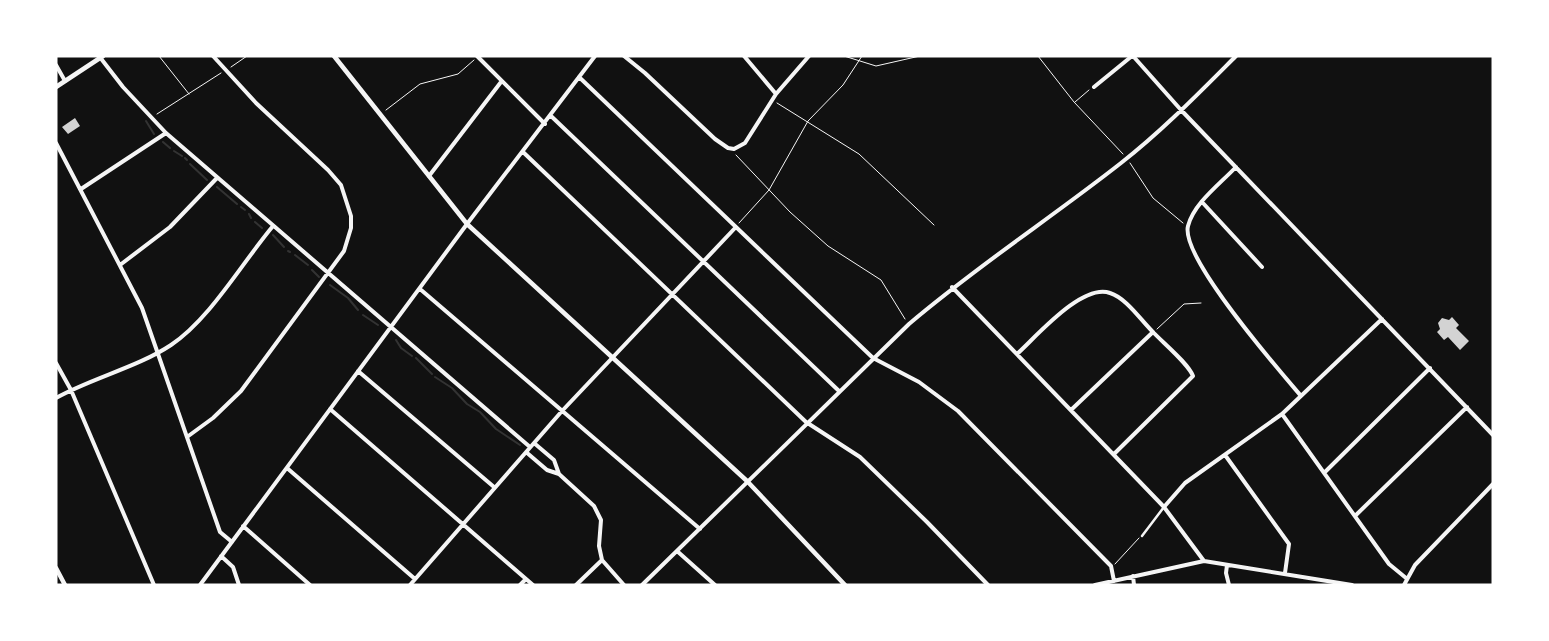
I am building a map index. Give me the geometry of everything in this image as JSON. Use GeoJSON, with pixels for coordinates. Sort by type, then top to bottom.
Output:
{"type":"FeatureCollection","features":[{"type":"Feature","properties":{"kind":"street"},"geometry":{"type":"LineString","coordinates":[[187,437],[213,418],[241,391],[328,274],[344,251],[349,240],[351,216],[346,194],[328,170],[256,103],[224,71],[213,56]]}},
{"type":"Feature","properties":{"kind":"street"},"geometry":{"type":"LineString","coordinates":[[334,56],[467,224],[747,481],[845,585]]}},
{"type":"Feature","properties":{"kind":"street"},"geometry":{"type":"LineString","coordinates":[[477,56],[544,124]]}},
{"type":"Feature","properties":{"kind":"street"},"geometry":{"type":"LineString","coordinates":[[200,585],[467,224],[551,116],[594,56]]}},
{"type":"Feature","properties":{"kind":"street"},"geometry":{"type":"LineString","coordinates":[[624,56],[728,148],[734,149],[745,143],[776,94],[809,56]]}},
{"type":"Feature","properties":{"kind":"street"},"geometry":{"type":"LineString","coordinates":[[744,56],[776,94]]}},
{"type":"Feature","properties":{"kind":"street"},"geometry":{"type":"LineString","coordinates":[[1094,87],[1132,56],[1181,110],[1493,435]]}},
{"type":"Feature","properties":{"kind":"street"},"geometry":{"type":"LineString","coordinates":[[642,585],[806,422],[909,324],[952,287],[1127,158],[1181,110],[1236,56]]}},
{"type":"Feature","properties":{"kind":"street"},"geometry":{"type":"LineString","coordinates":[[56,87],[101,57],[151,118],[216,179],[530,448]]}},
{"type":"Feature","properties":{"kind":"street"},"geometry":{"type":"LineString","coordinates":[[56,65],[65,81]]}},
{"type":"Feature","properties":{"kind":"street"},"geometry":{"type":"LineString","coordinates":[[579,77],[872,358],[919,382],[958,411],[1111,566],[1114,581]]}},
{"type":"Feature","properties":{"kind":"street"},"geometry":{"type":"LineString","coordinates":[[429,176],[438,168],[501,82]]}},
{"type":"Feature","properties":{"kind":"street"},"geometry":{"type":"LineString","coordinates":[[551,116],[839,390]]}},
{"type":"Feature","properties":{"kind":"street"},"geometry":{"type":"LineString","coordinates":[[81,188],[166,133]]}},
{"type":"Feature","properties":{"kind":"street"},"geometry":{"type":"LineString","coordinates":[[56,143],[142,308],[220,532],[232,542]]}},
{"type":"Feature","properties":{"kind":"street"},"geometry":{"type":"LineString","coordinates":[[523,152],[806,422],[860,457],[928,522],[988,585]]}},
{"type":"Feature","properties":{"kind":"street"},"geometry":{"type":"LineString","coordinates":[[1236,167],[1202,202],[1188,226],[1187,238],[1203,271],[1266,355],[1301,396]]}},
{"type":"Feature","properties":{"kind":"street"},"geometry":{"type":"LineString","coordinates":[[120,265],[170,227],[216,179]]}},
{"type":"Feature","properties":{"kind":"street"},"geometry":{"type":"LineString","coordinates":[[1202,202],[1262,267]]}},
{"type":"Feature","properties":{"kind":"street"},"geometry":{"type":"LineString","coordinates":[[56,398],[158,352],[186,334],[204,316],[272,226]]}},
{"type":"Feature","properties":{"kind":"street"},"geometry":{"type":"LineString","coordinates":[[410,585],[462,523],[562,411],[736,228]]}},
{"type":"Feature","properties":{"kind":"street"},"geometry":{"type":"LineString","coordinates":[[952,287],[1164,507],[1204,561]]}},
{"type":"Feature","properties":{"kind":"street"},"geometry":{"type":"LineString","coordinates":[[420,289],[700,529]]}},
{"type":"Feature","properties":{"kind":"street"},"geometry":{"type":"LineString","coordinates":[[1017,354],[1081,297],[1101,292],[1109,292],[1122,301],[1153,332],[1191,373],[1192,378],[1114,454]]}},
{"type":"Feature","properties":{"kind":"street"},"geometry":{"type":"LineString","coordinates":[[1142,536],[1164,507],[1185,484],[1282,414],[1382,319]]}},
{"type":"Feature","properties":{"kind":"street"},"geometry":{"type":"LineString","coordinates":[[1071,410],[1153,332]]}},
{"type":"Feature","properties":{"kind":"street"},"geometry":{"type":"LineString","coordinates":[[56,363],[71,390],[154,585]]}},
{"type":"Feature","properties":{"kind":"street"},"geometry":{"type":"LineString","coordinates":[[1325,472],[1430,368]]}},
{"type":"Feature","properties":{"kind":"street"},"geometry":{"type":"LineString","coordinates":[[358,371],[494,487]]}},
{"type":"Feature","properties":{"kind":"street"},"geometry":{"type":"LineString","coordinates":[[1356,515],[1467,407]]}},
{"type":"Feature","properties":{"kind":"street"},"geometry":{"type":"LineString","coordinates":[[330,409],[533,585]]}},
{"type":"Feature","properties":{"kind":"street"},"geometry":{"type":"LineString","coordinates":[[1282,414],[1356,515],[1389,564],[1406,578]]}},
{"type":"Feature","properties":{"kind":"street"},"geometry":{"type":"LineString","coordinates":[[534,442],[554,460],[559,474]]}},
{"type":"Feature","properties":{"kind":"street"},"geometry":{"type":"LineString","coordinates":[[526,452],[547,470],[559,474],[589,500],[599,513],[601,520],[599,546],[602,560],[624,585]]}},
{"type":"Feature","properties":{"kind":"street"},"geometry":{"type":"LineString","coordinates":[[1225,454],[1289,544],[1285,573]]}},
{"type":"Feature","properties":{"kind":"street"},"geometry":{"type":"LineString","coordinates":[[287,468],[415,579]]}},
{"type":"Feature","properties":{"kind":"street"},"geometry":{"type":"LineString","coordinates":[[1404,585],[1406,578],[1415,565],[1493,484]]}},
{"type":"Feature","properties":{"kind":"street"},"geometry":{"type":"LineString","coordinates":[[243,526],[310,585]]}},
{"type":"Feature","properties":{"kind":"street"},"geometry":{"type":"LineString","coordinates":[[677,551],[715,585]]}},
{"type":"Feature","properties":{"kind":"street"},"geometry":{"type":"LineString","coordinates":[[221,556],[232,567],[239,585]]}},
{"type":"Feature","properties":{"kind":"street"},"geometry":{"type":"LineString","coordinates":[[576,585],[602,560]]}},
{"type":"Feature","properties":{"kind":"street"},"geometry":{"type":"LineString","coordinates":[[1096,585],[1204,561],[1352,585]]}},
{"type":"Feature","properties":{"kind":"street"},"geometry":{"type":"LineString","coordinates":[[1227,565],[1226,573],[1229,585]]}},
{"type":"Feature","properties":{"kind":"street"},"geometry":{"type":"LineString","coordinates":[[56,568],[65,585]]}},
{"type":"Feature","properties":{"kind":"street"},"geometry":{"type":"LineString","coordinates":[[1133,576],[1134,585]]}},
{"type":"Feature","properties":{"kind":"street"},"geometry":{"type":"LineString","coordinates":[[520,585],[526,579]]}},
{"type":"Feature","properties":{"kind":"path"},"geometry":{"type":"LineString","coordinates":[[159,56],[190,94]]}},
{"type":"Feature","properties":{"kind":"path"},"geometry":{"type":"LineString","coordinates":[[151,118],[247,56]]}},
{"type":"Feature","properties":{"kind":"path"},"geometry":{"type":"LineString","coordinates":[[385,111],[420,84],[458,74],[477,56]]}},
{"type":"Feature","properties":{"kind":"path"},"geometry":{"type":"LineString","coordinates":[[844,56],[876,66],[920,56]]}},
{"type":"Feature","properties":{"kind":"path"},"geometry":{"type":"LineString","coordinates":[[736,228],[769,190],[808,121],[844,85],[862,56]]}},
{"type":"Feature","properties":{"kind":"path"},"geometry":{"type":"LineString","coordinates":[[1038,56],[1074,102],[1127,158],[1153,198],[1188,226]]}},
{"type":"Feature","properties":{"kind":"path"},"geometry":{"type":"LineString","coordinates":[[1074,102],[1094,87]]}},
{"type":"Feature","properties":{"kind":"path"},"geometry":{"type":"LineString","coordinates":[[772,100],[859,154],[934,225]]}},
{"type":"Feature","properties":{"kind":"path"},"geometry":{"type":"LineString","coordinates":[[734,149],[741,162],[828,246],[881,280],[909,324]]}},
{"type":"Feature","properties":{"kind":"path"},"geometry":{"type":"LineString","coordinates":[[1153,332],[1184,304],[1202,303]]}},
{"type":"Feature","properties":{"kind":"path"},"geometry":{"type":"LineString","coordinates":[[1111,566],[1118,563],[1142,536]]}},
{"type":"Feature","properties":{"kind":"building"},"geometry":{"type":"Polygon","coordinates":[[[75,118],[80,126],[68,134],[62,127],[75,118]]]}},
{"type":"Feature","properties":{"kind":"building"},"geometry":{"type":"Polygon","coordinates":[[[1452,317],[1459,325],[1456,328],[1469,341],[1460,350],[1448,337],[1444,340],[1437,332],[1440,329],[1438,323],[1442,318],[1449,320],[1452,317]]]}},
{"type":"Feature","properties":{"kind":"waterway"},"geometry":{"type":"LineString","coordinates":[[146,121],[154,134]]}},
{"type":"Feature","properties":{"kind":"waterway"},"geometry":{"type":"LineString","coordinates":[[163,142],[170,148]]}},
{"type":"Feature","properties":{"kind":"waterway"},"geometry":{"type":"LineString","coordinates":[[174,151],[182,156]]}},
{"type":"Feature","properties":{"kind":"waterway"},"geometry":{"type":"LineString","coordinates":[[190,164],[207,180]]}},
{"type":"Feature","properties":{"kind":"waterway"},"geometry":{"type":"LineString","coordinates":[[217,187],[237,204]]}},
{"type":"Feature","properties":{"kind":"waterway"},"geometry":{"type":"LineString","coordinates":[[241,207],[245,210]]}},
{"type":"Feature","properties":{"kind":"waterway"},"geometry":{"type":"LineString","coordinates":[[249,214],[251,218]]}},
{"type":"Feature","properties":{"kind":"waterway"},"geometry":{"type":"LineString","coordinates":[[255,222],[262,228]]}},
{"type":"Feature","properties":{"kind":"waterway"},"geometry":{"type":"LineString","coordinates":[[273,235],[284,247]]}},
{"type":"Feature","properties":{"kind":"waterway"},"geometry":{"type":"LineString","coordinates":[[295,255],[308,265]]}},
{"type":"Feature","properties":{"kind":"waterway"},"geometry":{"type":"LineString","coordinates":[[312,270],[319,277]]}},
{"type":"Feature","properties":{"kind":"waterway"},"geometry":{"type":"LineString","coordinates":[[330,285],[348,298],[358,310]]}},
{"type":"Feature","properties":{"kind":"waterway"},"geometry":{"type":"LineString","coordinates":[[363,315],[378,325]]}},
{"type":"Feature","properties":{"kind":"waterway"},"geometry":{"type":"LineString","coordinates":[[396,340],[401,348],[412,356]]}},
{"type":"Feature","properties":{"kind":"waterway"},"geometry":{"type":"LineString","coordinates":[[416,358],[432,374]]}},
{"type":"Feature","properties":{"kind":"waterway"},"geometry":{"type":"LineString","coordinates":[[435,377],[452,388],[467,404],[480,412],[496,429],[520,445]]}}]}
